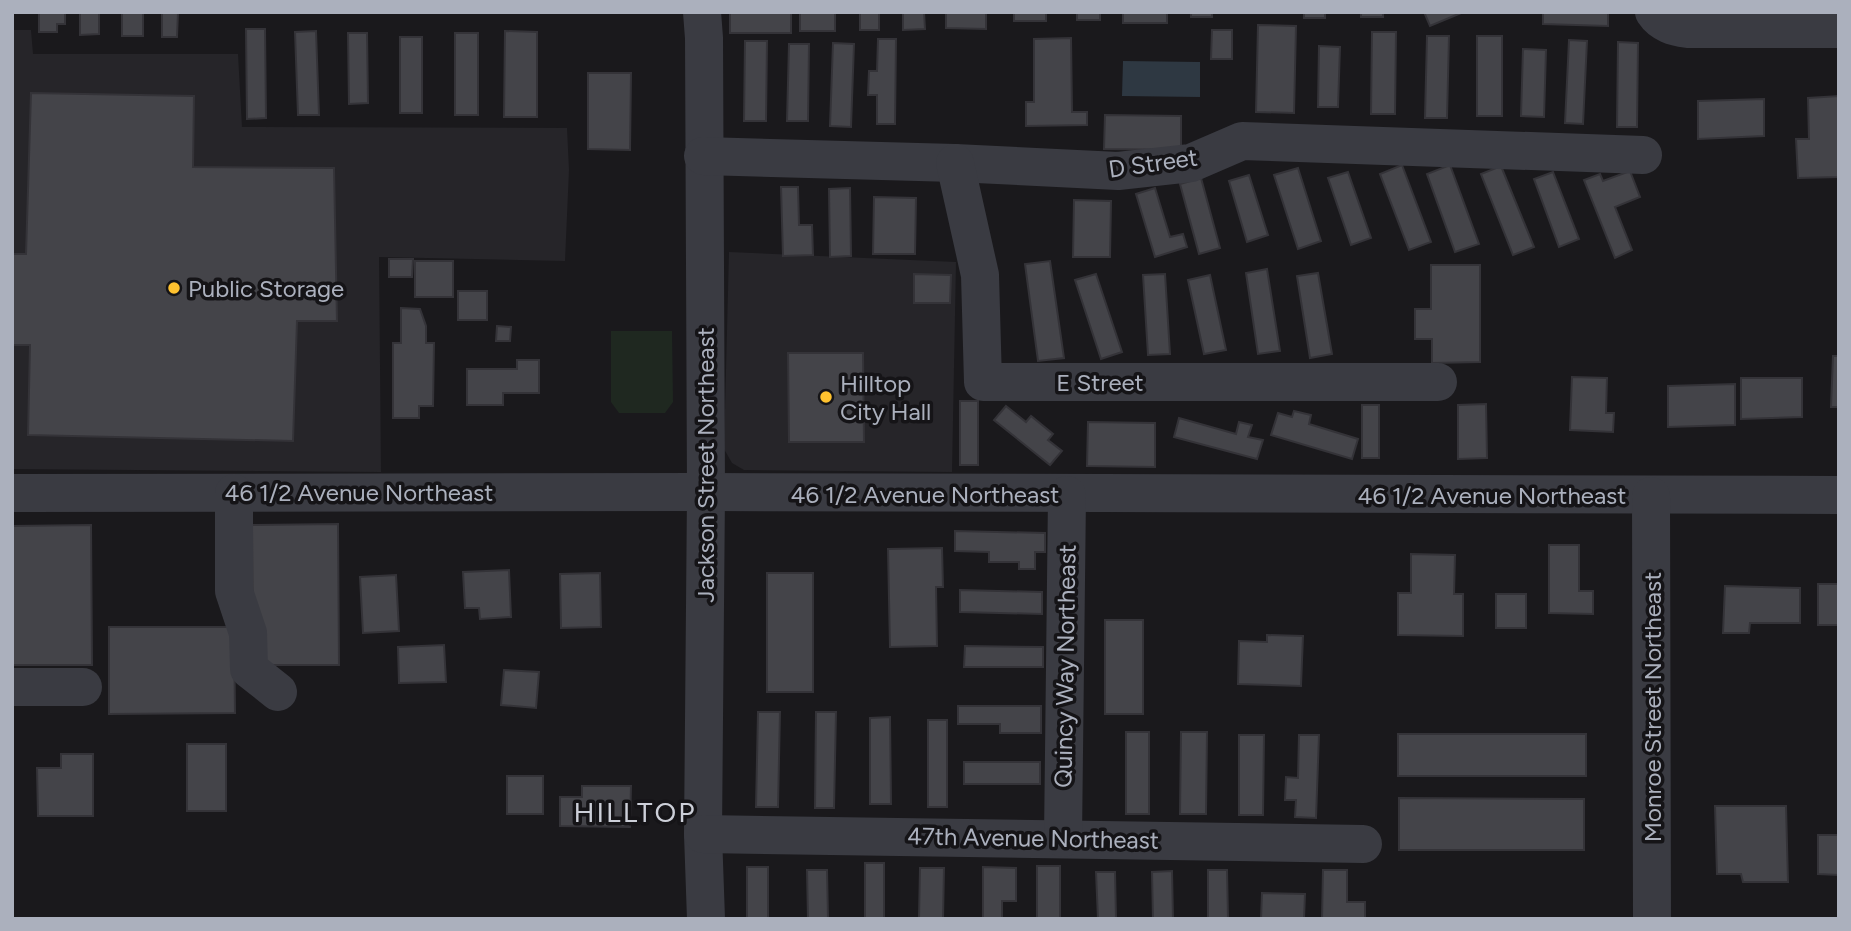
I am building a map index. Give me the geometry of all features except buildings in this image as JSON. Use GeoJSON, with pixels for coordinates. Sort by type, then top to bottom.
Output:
{"type":"FeatureCollection","features":[{"type":"Feature","properties":{"kind":"street","name":"Jackson Street Northeast"},"geometry":{"type":"LineString","coordinates":[[702,12],[706,492],[703,834],[706,919]]}},
{"type":"Feature","properties":{"kind":"street"},"geometry":{"type":"LineString","coordinates":[[1656,16],[1673,27],[1688,29],[1839,29]]}},
{"type":"Feature","properties":{"kind":"street","name":"D Street"},"geometry":{"type":"LineString","coordinates":[[704,156],[1118,171],[1191,163],[1242,141],[1643,155]]}},
{"type":"Feature","properties":{"kind":"street","name":"E Street"},"geometry":{"type":"LineString","coordinates":[[955,163],[980,275],[983,382],[1438,382]]}},
{"type":"Feature","properties":{"kind":"street"},"geometry":{"type":"LineString","coordinates":[[234,492],[234,591],[248,633],[249,669],[278,692]]}},
{"type":"Feature","properties":{"kind":"street","name":"46 1/2 Avenue Northeast"},"geometry":{"type":"LineString","coordinates":[[12,493],[1839,495]]}},
{"type":"Feature","properties":{"kind":"street","name":"Quincy Way Northeast"},"geometry":{"type":"LineString","coordinates":[[1063,838],[1067,495]]}},
{"type":"Feature","properties":{"kind":"street","name":"Monroe Street Northeast"},"geometry":{"type":"LineString","coordinates":[[1651,496],[1652,919]]}},
{"type":"Feature","properties":{"kind":"street"},"geometry":{"type":"LineString","coordinates":[[12,687],[83,687]]}},
{"type":"Feature","properties":{"kind":"street","name":"47th Avenue Northeast"},"geometry":{"type":"LineString","coordinates":[[703,834],[1363,844]]}},
{"type":"Feature","properties":{"kind":"shaded area"},"geometry":{"type":"Polygon","coordinates":[[[12,30],[31,30],[33,54],[238,54],[242,127],[567,128],[569,170],[565,261],[379,257],[381,472],[12,469],[12,30]]]}},
{"type":"Feature","properties":{"kind":"shaded area"},"geometry":{"type":"Polygon","coordinates":[[[1123,61],[1200,62],[1200,97],[1122,96],[1123,61]]]}},
{"type":"Feature","properties":{"kind":"shaded area"},"geometry":{"type":"Polygon","coordinates":[[[729,252],[956,262],[952,472],[744,470],[732,463],[724,449],[729,252]]]}},
{"type":"Feature","properties":{"kind":"shaded area"},"geometry":{"type":"Polygon","coordinates":[[[611,331],[672,331],[673,402],[665,413],[619,413],[611,402],[611,331]]]}},
{"type":"Feature","properties":{"kind":"place","name":"Public Storage"},"geometry":{"type":"Point","coordinates":[174,288]}},
{"type":"Feature","properties":{"kind":"place","name":"Hilltop City Hall"},"geometry":{"type":"Point","coordinates":[826,397]}},
{"type":"Feature","properties":{"kind":"district","name":"HILLTOP"},"geometry":{"type":"Point","coordinates":[635,812]}}]}
